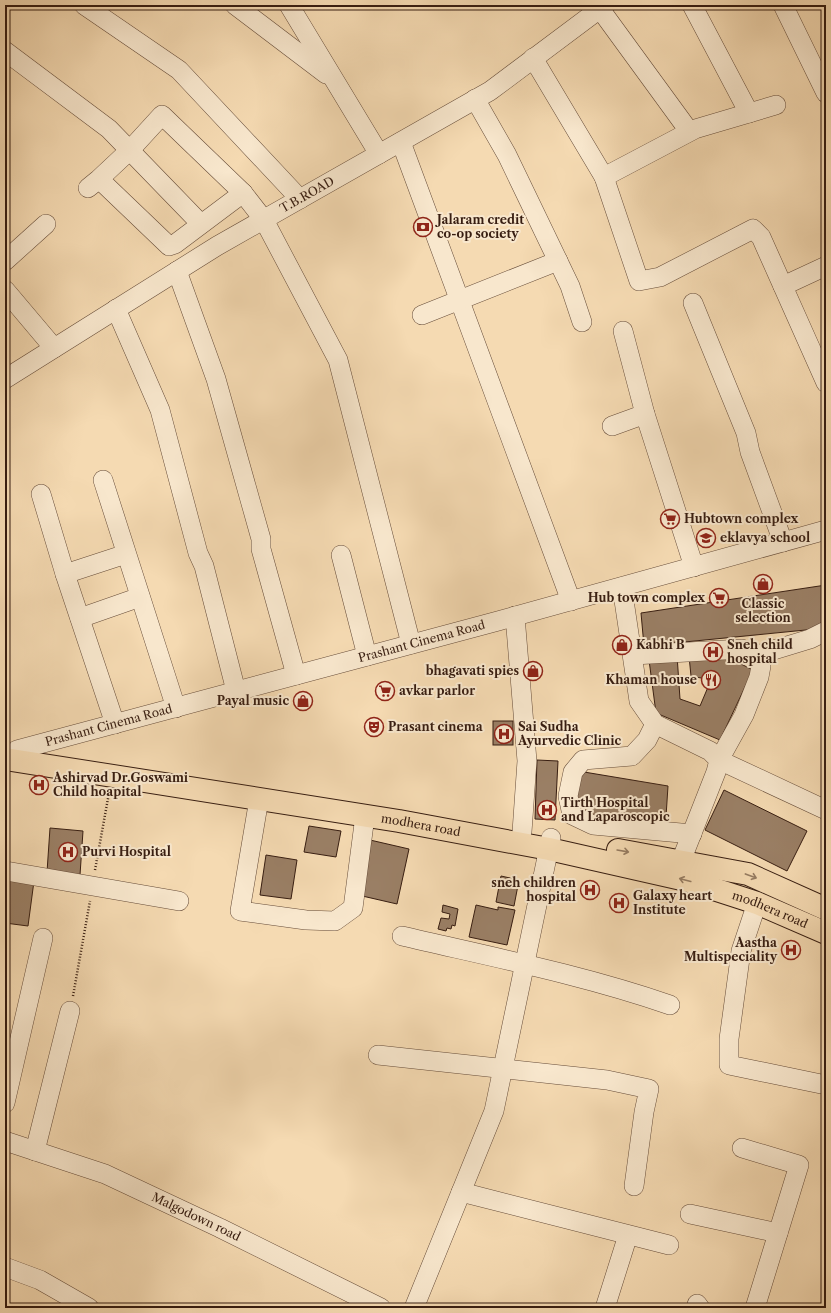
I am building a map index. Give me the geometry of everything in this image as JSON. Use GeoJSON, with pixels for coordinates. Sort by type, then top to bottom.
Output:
{"type":"FeatureCollection","features":[{"type":"Feature","properties":{"kind":"main road"},"geometry":{"type":"LineString","coordinates":[[9,753],[384,806],[522,832],[550,844],[681,861],[748,874],[826,909]]}},
{"type":"Feature","properties":{"kind":"main road","name":"modhera road"},"geometry":{"type":"LineString","coordinates":[[9,753],[259,799],[550,844],[686,880],[757,903],[826,933]]}},
{"type":"Feature","properties":{"kind":"street"},"geometry":{"type":"LineString","coordinates":[[84,5],[179,70],[300,199]]}},
{"type":"Feature","properties":{"kind":"street"},"geometry":{"type":"LineString","coordinates":[[235,5],[335,81]]}},
{"type":"Feature","properties":{"kind":"street"},"geometry":{"type":"LineString","coordinates":[[289,5],[379,154]]}},
{"type":"Feature","properties":{"kind":"street"},"geometry":{"type":"LineString","coordinates":[[692,5],[749,113]]}},
{"type":"Feature","properties":{"kind":"street"},"geometry":{"type":"LineString","coordinates":[[783,5],[826,93]]}},
{"type":"Feature","properties":{"kind":"street"},"geometry":{"type":"LineString","coordinates":[[602,7],[689,131]]}},
{"type":"Feature","properties":{"kind":"street","name":"T.B.ROAD"},"geometry":{"type":"LineString","coordinates":[[5,379],[182,268],[490,91],[602,7]]}},
{"type":"Feature","properties":{"kind":"street"},"geometry":{"type":"LineString","coordinates":[[5,51],[109,129],[201,224]]}},
{"type":"Feature","properties":{"kind":"street"},"geometry":{"type":"LineString","coordinates":[[534,58],[604,177],[639,281],[660,277],[753,229],[760,237],[826,383]]}},
{"type":"Feature","properties":{"kind":"street"},"geometry":{"type":"LineString","coordinates":[[475,99],[506,155],[570,286],[582,322]]}},
{"type":"Feature","properties":{"kind":"street"},"geometry":{"type":"LineString","coordinates":[[604,177],[689,131],[776,105]]}},
{"type":"Feature","properties":{"kind":"street"},"geometry":{"type":"LineString","coordinates":[[296,675],[261,549],[261,539],[216,379],[182,268],[169,246],[94,184],[130,150],[162,115],[243,193],[264,220],[338,360],[411,644]]}},
{"type":"Feature","properties":{"kind":"street"},"geometry":{"type":"LineString","coordinates":[[401,142],[571,601]]}},
{"type":"Feature","properties":{"kind":"street"},"geometry":{"type":"LineString","coordinates":[[169,246],[175,244],[243,193]]}},
{"type":"Feature","properties":{"kind":"street"},"geometry":{"type":"LineString","coordinates":[[5,261],[46,224]]}},
{"type":"Feature","properties":{"kind":"street"},"geometry":{"type":"LineString","coordinates":[[422,315],[558,261]]}},
{"type":"Feature","properties":{"kind":"street"},"geometry":{"type":"LineString","coordinates":[[783,286],[826,266]]}},
{"type":"Feature","properties":{"kind":"street"},"geometry":{"type":"LineString","coordinates":[[5,290],[54,348]]}},
{"type":"Feature","properties":{"kind":"street"},"geometry":{"type":"LineString","coordinates":[[693,303],[746,433],[750,452],[783,542]]}},
{"type":"Feature","properties":{"kind":"street"},"geometry":{"type":"LineString","coordinates":[[116,310],[160,410],[198,553],[204,566],[236,692]]}},
{"type":"Feature","properties":{"kind":"street"},"geometry":{"type":"LineString","coordinates":[[623,331],[645,414],[694,567]]}},
{"type":"Feature","properties":{"kind":"street"},"geometry":{"type":"LineString","coordinates":[[612,426],[645,414]]}},
{"type":"Feature","properties":{"kind":"street"},"geometry":{"type":"LineString","coordinates":[[103,480],[176,708]]}},
{"type":"Feature","properties":{"kind":"street"},"geometry":{"type":"LineString","coordinates":[[41,494],[65,574],[115,724]]}},
{"type":"Feature","properties":{"kind":"street","name":"Prashant Cinema Road"},"geometry":{"type":"LineString","coordinates":[[9,753],[783,542],[825,532]]}},
{"type":"Feature","properties":{"kind":"street"},"geometry":{"type":"LineString","coordinates":[[65,574],[126,554]]}},
{"type":"Feature","properties":{"kind":"street"},"geometry":{"type":"LineString","coordinates":[[341,555],[367,656]]}},
{"type":"Feature","properties":{"kind":"street"},"geometry":{"type":"LineString","coordinates":[[622,587],[639,701],[655,724],[710,751],[719,760],[826,810]]}},
{"type":"Feature","properties":{"kind":"street"},"geometry":{"type":"LineString","coordinates":[[80,618],[140,598]]}},
{"type":"Feature","properties":{"kind":"street"},"geometry":{"type":"LineString","coordinates":[[515,616],[527,761],[522,832]]}},
{"type":"Feature","properties":{"kind":"street"},"geometry":{"type":"LineString","coordinates":[[633,655],[742,649],[757,655],[810,639],[826,631]]}},
{"type":"Feature","properties":{"kind":"street"},"geometry":{"type":"LineString","coordinates":[[681,861],[716,772],[719,760],[744,715],[759,677],[761,666],[757,655]]}},
{"type":"Feature","properties":{"kind":"street"},"geometry":{"type":"LineString","coordinates":[[655,724],[647,740],[632,756],[583,760],[573,772],[568,796],[572,815],[593,825],[692,834]]}},
{"type":"Feature","properties":{"kind":"street"},"geometry":{"type":"LineString","coordinates":[[259,799],[240,911],[306,920],[335,921],[353,908],[365,816]]}},
{"type":"Feature","properties":{"kind":"street"},"geometry":{"type":"LineString","coordinates":[[414,1308],[494,1111],[550,844]]}},
{"type":"Feature","properties":{"kind":"street"},"geometry":{"type":"LineString","coordinates":[[6,871],[179,901]]}},
{"type":"Feature","properties":{"kind":"street"},"geometry":{"type":"LineString","coordinates":[[757,903],[741,951],[729,1039],[729,1065],[826,1085]]}},
{"type":"Feature","properties":{"kind":"street"},"geometry":{"type":"LineString","coordinates":[[402,936],[525,964],[630,991],[670,1005]]}},
{"type":"Feature","properties":{"kind":"street"},"geometry":{"type":"LineString","coordinates":[[5,1103],[43,938]]}},
{"type":"Feature","properties":{"kind":"street"},"geometry":{"type":"LineString","coordinates":[[35,1150],[70,1011]]}},
{"type":"Feature","properties":{"kind":"street"},"geometry":{"type":"LineString","coordinates":[[378,1055],[607,1080],[649,1089],[644,1112],[634,1186]]}},
{"type":"Feature","properties":{"kind":"street","name":"Malgodown road"},"geometry":{"type":"LineString","coordinates":[[5,1141],[105,1174],[220,1228],[381,1308]]}},
{"type":"Feature","properties":{"kind":"street"},"geometry":{"type":"LineString","coordinates":[[742,1148],[799,1164],[755,1308]]}},
{"type":"Feature","properties":{"kind":"street"},"geometry":{"type":"LineString","coordinates":[[461,1192],[669,1245]]}},
{"type":"Feature","properties":{"kind":"street"},"geometry":{"type":"LineString","coordinates":[[690,1214],[778,1234]]}},
{"type":"Feature","properties":{"kind":"street"},"geometry":{"type":"LineString","coordinates":[[605,1308],[628,1235]]}},
{"type":"Feature","properties":{"kind":"street"},"geometry":{"type":"LineString","coordinates":[[5,1267],[40,1280],[89,1308]]}},
{"type":"Feature","properties":{"kind":"building"},"geometry":{"type":"Polygon","coordinates":[[[826,585],[826,628],[644,646],[641,613],[826,585]]]}},
{"type":"Feature","properties":{"kind":"building"},"geometry":{"type":"Polygon","coordinates":[[[677,655],[680,699],[700,706],[711,680],[691,676],[689,656],[725,656],[753,670],[720,740],[656,713],[649,660],[677,655]]]}},
{"type":"Feature","properties":{"kind":"building"},"geometry":{"type":"Polygon","coordinates":[[[493,721],[513,721],[513,745],[493,745],[493,721]]]}},
{"type":"Feature","properties":{"kind":"building"},"geometry":{"type":"Polygon","coordinates":[[[537,760],[558,761],[555,820],[535,819],[537,760]]]}},
{"type":"Feature","properties":{"kind":"building"},"geometry":{"type":"Polygon","coordinates":[[[578,771],[668,786],[665,832],[577,819],[578,771]]]}},
{"type":"Feature","properties":{"kind":"building"},"geometry":{"type":"Polygon","coordinates":[[[724,790],[807,831],[787,871],[705,830],[724,790]]]}},
{"type":"Feature","properties":{"kind":"building"},"geometry":{"type":"Polygon","coordinates":[[[309,826],[341,831],[336,857],[304,852],[309,826]]]}},
{"type":"Feature","properties":{"kind":"building"},"geometry":{"type":"Polygon","coordinates":[[[50,828],[83,831],[80,875],[47,872],[50,828]]]}},
{"type":"Feature","properties":{"kind":"building"},"geometry":{"type":"Polygon","coordinates":[[[370,840],[409,849],[397,904],[358,895],[370,840]]]}},
{"type":"Feature","properties":{"kind":"building"},"geometry":{"type":"Polygon","coordinates":[[[266,855],[297,860],[291,899],[260,895],[266,855]]]}},
{"type":"Feature","properties":{"kind":"building"},"geometry":{"type":"Polygon","coordinates":[[[501,876],[519,880],[514,906],[496,902],[501,876]]]}},
{"type":"Feature","properties":{"kind":"building"},"geometry":{"type":"Polygon","coordinates":[[[5,877],[34,881],[28,926],[5,923],[5,877]]]}},
{"type":"Feature","properties":{"kind":"building"},"geometry":{"type":"Polygon","coordinates":[[[443,905],[458,909],[455,926],[452,925],[451,929],[447,928],[446,931],[438,929],[441,918],[449,919],[450,914],[442,912],[443,905]]]}},
{"type":"Feature","properties":{"kind":"building"},"geometry":{"type":"Polygon","coordinates":[[[476,905],[498,910],[498,907],[515,910],[507,945],[469,937],[476,905]]]}},
{"type":"Feature","properties":{"kind":"place","name":"Jalaram credit co-op society"},"geometry":{"type":"Point","coordinates":[423,227]}},
{"type":"Feature","properties":{"kind":"place","name":"Hubtown complex"},"geometry":{"type":"Point","coordinates":[670,519]}},
{"type":"Feature","properties":{"kind":"place","name":"eklavya school"},"geometry":{"type":"Point","coordinates":[706,538]}},
{"type":"Feature","properties":{"kind":"place","name":"Classic selection"},"geometry":{"type":"Point","coordinates":[763,584]}},
{"type":"Feature","properties":{"kind":"place","name":"Hub town complex"},"geometry":{"type":"Point","coordinates":[719,598]}},
{"type":"Feature","properties":{"kind":"place","name":"Kabhi B"},"geometry":{"type":"Point","coordinates":[622,645]}},
{"type":"Feature","properties":{"kind":"place","name":"Sneh child hospital"},"geometry":{"type":"Point","coordinates":[713,652]}},
{"type":"Feature","properties":{"kind":"place","name":"bhagavati spies"},"geometry":{"type":"Point","coordinates":[533,671]}},
{"type":"Feature","properties":{"kind":"place","name":"Khaman house"},"geometry":{"type":"Point","coordinates":[711,680]}},
{"type":"Feature","properties":{"kind":"place","name":"avkar parlor"},"geometry":{"type":"Point","coordinates":[385,691]}},
{"type":"Feature","properties":{"kind":"place","name":"Payal music"},"geometry":{"type":"Point","coordinates":[303,701]}},
{"type":"Feature","properties":{"kind":"place","name":"Prasant cinema"},"geometry":{"type":"Point","coordinates":[374,727]}},
{"type":"Feature","properties":{"kind":"place","name":"Sai Sudha Ayurvedic Clinic"},"geometry":{"type":"Point","coordinates":[504,734]}},
{"type":"Feature","properties":{"kind":"place","name":"Ashirvad Dr.Goswami Child hoapital"},"geometry":{"type":"Point","coordinates":[39,785]}},
{"type":"Feature","properties":{"kind":"place","name":"Tirth Hospital and Laparoscopic"},"geometry":{"type":"Point","coordinates":[547,810]}},
{"type":"Feature","properties":{"kind":"place","name":"Purvi Hospital"},"geometry":{"type":"Point","coordinates":[68,852]}},
{"type":"Feature","properties":{"kind":"place","name":"sneh children hospital"},"geometry":{"type":"Point","coordinates":[590,890]}},
{"type":"Feature","properties":{"kind":"place","name":"Galaxy heart Institute"},"geometry":{"type":"Point","coordinates":[619,903]}},
{"type":"Feature","properties":{"kind":"place","name":"Aastha Multispeciality"},"geometry":{"type":"Point","coordinates":[791,950]}}]}
